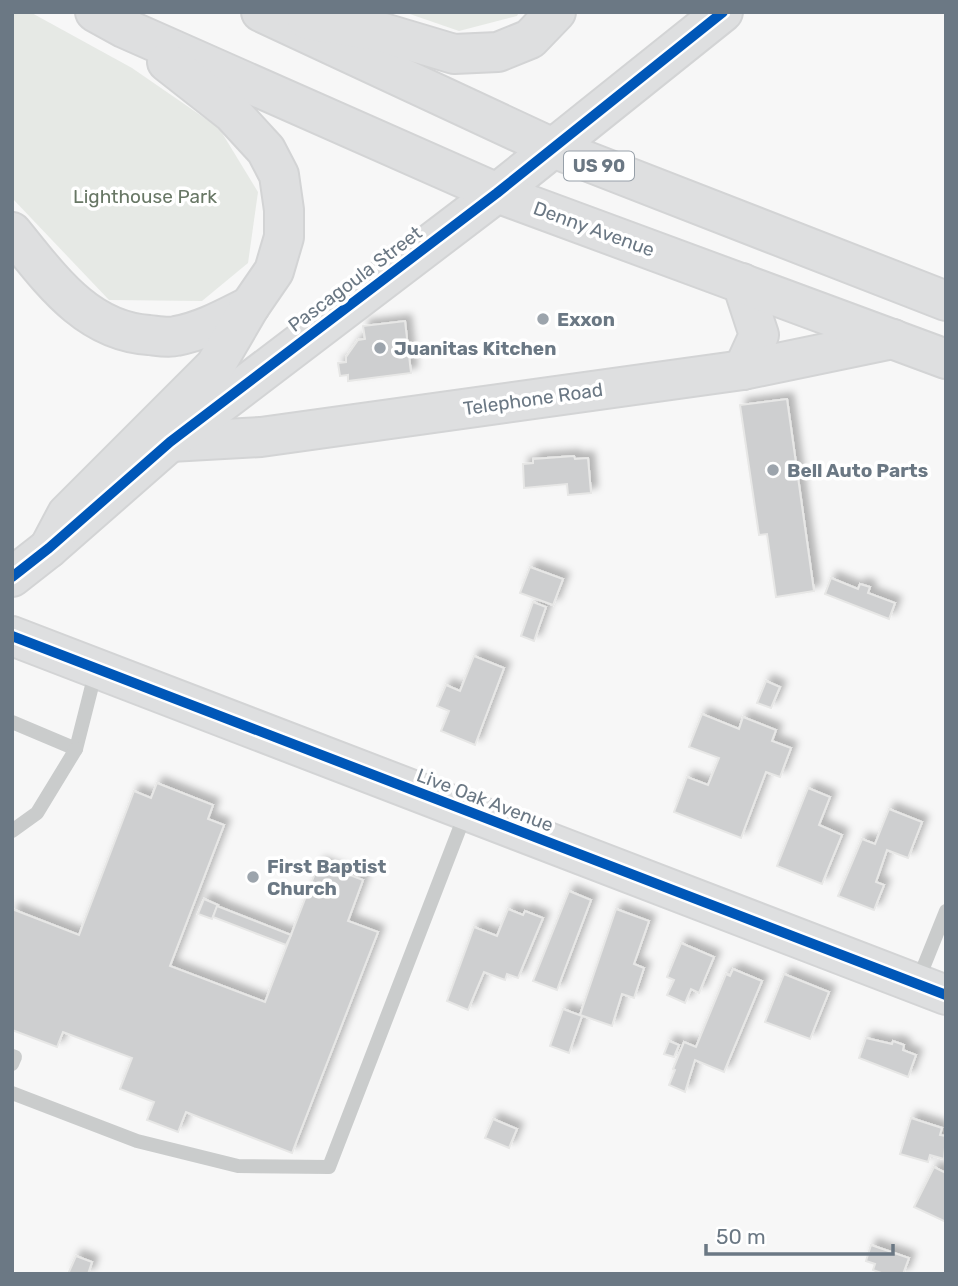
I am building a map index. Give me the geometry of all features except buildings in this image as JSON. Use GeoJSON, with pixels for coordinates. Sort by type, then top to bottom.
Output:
{"type":"FeatureCollection","features":[{"type":"Feature","properties":{"kind":"street"},"geometry":{"type":"LineString","coordinates":[[261,12],[377,31],[454,54],[498,52],[530,39],[556,12]]}},
{"type":"Feature","properties":{"kind":"street","name":"US 90"},"geometry":{"type":"LineString","coordinates":[[261,12],[553,148],[946,301]]}},
{"type":"Feature","properties":{"kind":"street","name":"Pascagoula Street"},"geometry":{"type":"LineString","coordinates":[[12,577],[170,442],[496,193],[723,12]]}},
{"type":"Feature","properties":{"kind":"street"},"geometry":{"type":"LineString","coordinates":[[49,548],[67,514],[215,366],[274,271],[284,237],[284,210],[279,176],[266,150],[232,113],[110,20]]}},
{"type":"Feature","properties":{"kind":"street","name":"Denny Avenue"},"geometry":{"type":"LineString","coordinates":[[110,20],[496,193],[946,359]]}},
{"type":"Feature","properties":{"kind":"street"},"geometry":{"type":"LineString","coordinates":[[12,232],[60,290],[89,316],[131,334],[173,337],[211,326],[250,306]]}},
{"type":"Feature","properties":{"kind":"street"},"geometry":{"type":"LineString","coordinates":[[742,283],[759,335],[743,370]]}},
{"type":"Feature","properties":{"kind":"street","name":"Telephone Road"},"geometry":{"type":"LineString","coordinates":[[170,442],[261,437],[743,370],[893,339]]}},
{"type":"Feature","properties":{"kind":"street","name":"Live Oak Avenue"},"geometry":{"type":"LineString","coordinates":[[12,636],[931,990]]}},
{"type":"Feature","properties":{"kind":"lane"},"geometry":{"type":"LineString","coordinates":[[12,831],[37,813],[76,749],[96,669]]}},
{"type":"Feature","properties":{"kind":"lane"},"geometry":{"type":"LineString","coordinates":[[12,722],[76,749]]}},
{"type":"Feature","properties":{"kind":"lane"},"geometry":{"type":"LineString","coordinates":[[12,1093],[137,1141],[238,1166],[329,1167],[466,811]]}},
{"type":"Feature","properties":{"kind":"lane"},"geometry":{"type":"LineString","coordinates":[[931,990],[946,911]]}},
{"type":"Feature","properties":{"kind":"lane"},"geometry":{"type":"LineString","coordinates":[[12,1055],[15,1057],[12,1063]]}},
{"type":"Feature","properties":{"kind":"green space","name":"Lighthouse Park"},"geometry":{"type":"Polygon","coordinates":[[[12,12],[30,12],[132,68],[219,128],[258,192],[248,263],[202,301],[109,300],[12,198],[12,12]]]}},
{"type":"Feature","properties":{"kind":"green space"},"geometry":{"type":"Polygon","coordinates":[[[404,12],[519,12],[517,16],[459,31],[404,12]]]}},
{"type":"Feature","properties":{"kind":"cycle path"},"geometry":{"type":"LineString","coordinates":[[12,577],[170,442],[497,193],[723,12]]}},
{"type":"Feature","properties":{"kind":"cycle path"},"geometry":{"type":"LineString","coordinates":[[12,636],[946,995]]}},
{"type":"Feature","properties":{"kind":"place","name":"Exxon"},"geometry":{"type":"Point","coordinates":[543,319]}},
{"type":"Feature","properties":{"kind":"place","name":"Juanitas Kitchen"},"geometry":{"type":"Point","coordinates":[380,348]}},
{"type":"Feature","properties":{"kind":"place","name":"Bell Auto Parts"},"geometry":{"type":"Point","coordinates":[773,470]}},
{"type":"Feature","properties":{"kind":"place","name":"First Baptist Church"},"geometry":{"type":"Point","coordinates":[253,877]}}]}
